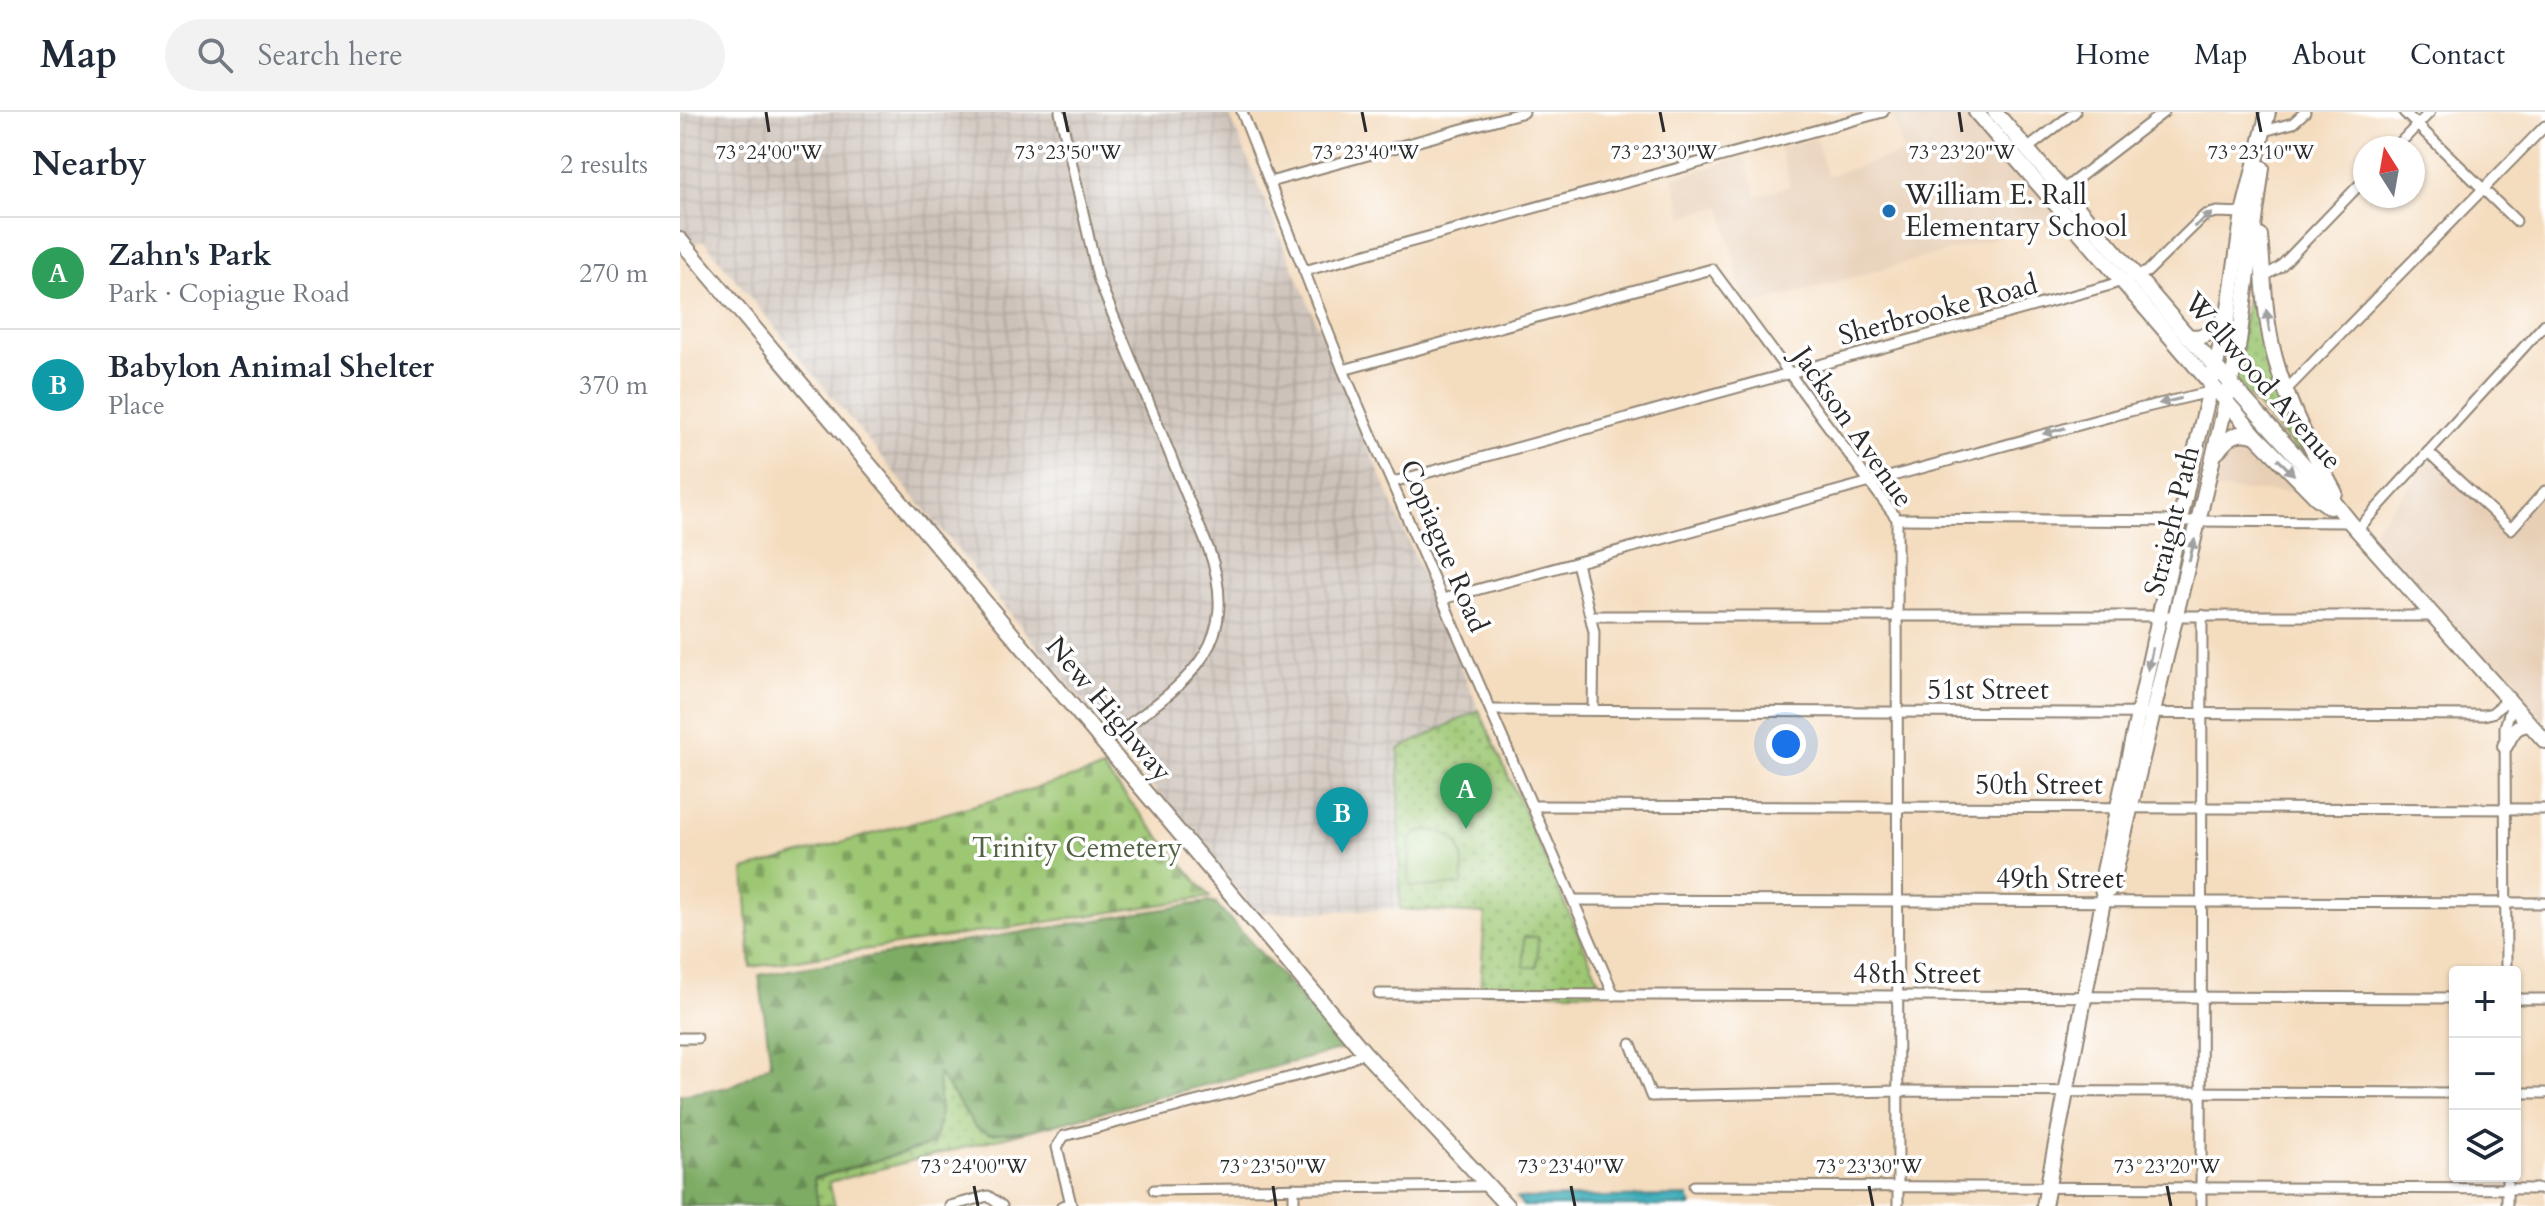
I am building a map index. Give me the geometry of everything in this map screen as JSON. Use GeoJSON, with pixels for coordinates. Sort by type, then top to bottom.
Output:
{"type":"FeatureCollection","features":[{"type":"Feature","properties":{"kind":"main road"},"geometry":{"type":"LineString","coordinates":[[1976,112],[2057,195],[2219,386],[2209,452],[2209,479]]}},
{"type":"Feature","properties":{"kind":"main road","name":"Straight Path"},"geometry":{"type":"LineString","coordinates":[[2145,713],[2175,616],[2214,455],[2228,315],[2250,212],[2263,175],[2260,152],[2268,112]]}},
{"type":"Feature","properties":{"kind":"main road"},"geometry":{"type":"LineString","coordinates":[[1998,113],[2027,149],[2057,195]]}},
{"type":"Feature","properties":{"kind":"main road"},"geometry":{"type":"LineString","coordinates":[[2250,212],[2263,277],[2269,331],[2286,390],[2297,422],[2353,526]]}},
{"type":"Feature","properties":{"kind":"main road","name":"Straight Path"},"geometry":{"type":"LineString","coordinates":[[2044,1206],[2103,899],[2112,886],[2124,807],[2145,713],[2159,615],[2181,521],[2219,386],[2243,329],[2250,212]]}},
{"type":"Feature","properties":{"kind":"main road","name":"New Highway"},"geometry":{"type":"LineString","coordinates":[[680,240],[1364,1052],[1507,1206]]}},
{"type":"Feature","properties":{"kind":"main road","name":"Wellwood Avenue"},"geometry":{"type":"LineString","coordinates":[[2129,278],[2188,336],[2219,386],[2257,437],[2316,497],[2353,526]]}},
{"type":"Feature","properties":{"kind":"main road"},"geometry":{"type":"LineString","coordinates":[[2188,336],[2208,335],[2228,315]]}},
{"type":"Feature","properties":{"kind":"main road","name":"Wellwood Avenue"},"geometry":{"type":"LineString","coordinates":[[2219,386],[2305,466],[2353,526],[2545,741]]}},
{"type":"Feature","properties":{"kind":"main road"},"geometry":{"type":"LineString","coordinates":[[2214,455],[2233,436],[2246,433],[2257,437]]}},
{"type":"Feature","properties":{"kind":"main road"},"geometry":{"type":"LineString","coordinates":[[2505,746],[2519,725],[2530,724]]}},
{"type":"Feature","properties":{"kind":"street"},"geometry":{"type":"LineString","coordinates":[[1060,112],[1098,278],[1209,550],[1218,575],[1220,603],[1218,625],[1197,667],[1173,692],[1103,744]]}},
{"type":"Feature","properties":{"kind":"street","name":"Copiague Road"},"geometry":{"type":"LineString","coordinates":[[1242,112],[1343,370],[1614,995]]}},
{"type":"Feature","properties":{"kind":"street"},"geometry":{"type":"LineString","coordinates":[[1270,182],[1524,112]]}},
{"type":"Feature","properties":{"kind":"street"},"geometry":{"type":"LineString","coordinates":[[1304,271],[1883,112]]}},
{"type":"Feature","properties":{"kind":"street"},"geometry":{"type":"LineString","coordinates":[[2027,149],[2075,112]]}},
{"type":"Feature","properties":{"kind":"street"},"geometry":{"type":"LineString","coordinates":[[2057,195],[2164,112]]}},
{"type":"Feature","properties":{"kind":"street"},"geometry":{"type":"LineString","coordinates":[[2264,131],[2293,123],[2305,112]]}},
{"type":"Feature","properties":{"kind":"street"},"geometry":{"type":"LineString","coordinates":[[2404,112],[2516,221]]}},
{"type":"Feature","properties":{"kind":"street"},"geometry":{"type":"LineString","coordinates":[[2406,136],[2430,112]]}},
{"type":"Feature","properties":{"kind":"street"},"geometry":{"type":"LineString","coordinates":[[2286,390],[2545,126]]}},
{"type":"Feature","properties":{"kind":"street"},"geometry":{"type":"LineString","coordinates":[[2263,277],[2280,267],[2353,191]]}},
{"type":"Feature","properties":{"kind":"street","name":"Sherbrooke Road"},"geometry":{"type":"LineString","coordinates":[[1393,482],[2129,278],[2147,272],[2205,215],[2250,212]]}},
{"type":"Feature","properties":{"kind":"street","name":"Jackson Avenue"},"geometry":{"type":"LineString","coordinates":[[1343,370],[1712,269],[1897,519],[1898,1206]]}},
{"type":"Feature","properties":{"kind":"street"},"geometry":{"type":"LineString","coordinates":[[1897,519],[2199,521],[2353,526],[2428,452],[2545,324]]}},
{"type":"Feature","properties":{"kind":"street"},"geometry":{"type":"LineString","coordinates":[[1443,599],[2219,386]]}},
{"type":"Feature","properties":{"kind":"street"},"geometry":{"type":"LineString","coordinates":[[2428,452],[2511,529],[2545,491]]}},
{"type":"Feature","properties":{"kind":"street"},"geometry":{"type":"LineString","coordinates":[[1577,563],[1592,616],[1593,710]]}},
{"type":"Feature","properties":{"kind":"street"},"geometry":{"type":"LineString","coordinates":[[2201,1206],[2202,615]]}},
{"type":"Feature","properties":{"kind":"street"},"geometry":{"type":"LineString","coordinates":[[1592,616],[2433,616]]}},
{"type":"Feature","properties":{"kind":"street"},"geometry":{"type":"LineString","coordinates":[[2506,966],[2505,727],[2510,702]]}},
{"type":"Feature","properties":{"kind":"street","name":"51st Street"},"geometry":{"type":"LineString","coordinates":[[1492,710],[2484,715],[2510,702]]}},
{"type":"Feature","properties":{"kind":"street","name":"50th Street"},"geometry":{"type":"LineString","coordinates":[[1533,806],[2545,809]]}},
{"type":"Feature","properties":{"kind":"street","name":"49th Street"},"geometry":{"type":"LineString","coordinates":[[1575,900],[2103,899],[2545,903]]}},
{"type":"Feature","properties":{"kind":"street","name":"48th Street"},"geometry":{"type":"LineString","coordinates":[[1379,994],[2449,998]]}},
{"type":"Feature","properties":{"kind":"street"},"geometry":{"type":"LineString","coordinates":[[2521,999],[2545,999]]}},
{"type":"Feature","properties":{"kind":"street"},"geometry":{"type":"LineString","coordinates":[[680,1038],[697,1038]]}},
{"type":"Feature","properties":{"kind":"street"},"geometry":{"type":"LineString","coordinates":[[1631,1044],[1651,1096],[1898,1091],[2449,1093]]}},
{"type":"Feature","properties":{"kind":"street"},"geometry":{"type":"LineString","coordinates":[[1062,1206],[1071,1204],[1057,1147],[1064,1136],[1338,1065],[1364,1052]]}},
{"type":"Feature","properties":{"kind":"street"},"geometry":{"type":"LineString","coordinates":[[2521,1093],[2545,1093]]}},
{"type":"Feature","properties":{"kind":"street"},"geometry":{"type":"LineString","coordinates":[[2507,1182],[2507,1206]]}},
{"type":"Feature","properties":{"kind":"street"},"geometry":{"type":"LineString","coordinates":[[1154,1190],[1486,1186]]}},
{"type":"Feature","properties":{"kind":"street"},"geometry":{"type":"LineString","coordinates":[[1694,1186],[2545,1189]]}},
{"type":"Feature","properties":{"kind":"street"},"geometry":{"type":"LineString","coordinates":[[1294,1188],[1294,1206]]}},
{"type":"Feature","properties":{"kind":"street"},"geometry":{"type":"LineString","coordinates":[[950,1206],[988,1196],[1002,1206]]}},
{"type":"Feature","properties":{"kind":"shaded area"},"geometry":{"type":"Polygon","coordinates":[[[680,112],[1228,112],[1479,710],[1399,749],[1400,909],[1256,913],[704,241],[680,246],[680,112]]]}},
{"type":"Feature","properties":{"kind":"shaded area","name":"William E. Rall Elementary School"},"geometry":{"type":"Polygon","coordinates":[[[1900,112],[1971,112],[2064,219],[1745,307],[1721,206],[1683,216],[1673,178],[1744,157],[1757,196],[1790,186],[1780,148],[1816,138],[1827,176],[1904,153],[1891,115],[1900,112]]]}},
{"type":"Feature","properties":{"kind":"shaded area"},"geometry":{"type":"Polygon","coordinates":[[[2251,436],[2307,492],[2215,490],[2228,443],[2251,436]]]}},
{"type":"Feature","properties":{"kind":"shaded area"},"geometry":{"type":"Polygon","coordinates":[[[2437,454],[2512,521],[2545,482],[2545,725],[2376,540],[2373,530],[2437,454]]]}},
{"type":"Feature","properties":{"kind":"green space"},"geometry":{"type":"Polygon","coordinates":[[[2256,242],[2264,327],[2325,483],[2235,381],[2256,242]]]}},
{"type":"Feature","properties":{"kind":"green space"},"geometry":{"type":"Polygon","coordinates":[[[1479,710],[1604,992],[1480,992],[1485,914],[1400,909],[1399,749],[1479,710]]]}},
{"type":"Feature","properties":{"kind":"green space","name":"Trinity Cemetery"},"geometry":{"type":"Polygon","coordinates":[[[1103,769],[1210,897],[751,967],[744,870],[1103,769]]]}},
{"type":"Feature","properties":{"kind":"green space"},"geometry":{"type":"Polygon","coordinates":[[[1419,832],[1441,832],[1456,841],[1462,856],[1462,885],[1412,887],[1409,881],[1410,839],[1419,832]]]}},
{"type":"Feature","properties":{"kind":"green space"},"geometry":{"type":"Polygon","coordinates":[[[1208,902],[1216,904],[1347,1048],[1032,1130],[990,1134],[976,1128],[938,1073],[940,1115],[934,1144],[814,1178],[818,1206],[680,1206],[680,1095],[730,1087],[771,1064],[759,975],[1208,902]]]}},
{"type":"Feature","properties":{"kind":"green space"},"geometry":{"type":"Polygon","coordinates":[[[1524,937],[1538,937],[1537,967],[1524,967],[1524,937]]]}},
{"type":"Feature","properties":{"kind":"green space"},"geometry":{"type":"Polygon","coordinates":[[[937,1071],[976,1128],[990,1134],[1032,1130],[829,1182],[835,1206],[818,1206],[814,1179],[934,1144],[940,1115],[937,1071]]]}},
{"type":"Feature","properties":{"kind":"water"},"geometry":{"type":"Polygon","coordinates":[[[1688,1196],[1692,1206],[1523,1206],[1517,1198],[1688,1196]]]}},
{"type":"Feature","properties":{"kind":"place","name":"William E. Rall Elementary School"},"geometry":{"type":"Point","coordinates":[1889,211]}},
{"type":"Feature","properties":{"kind":"place","name":"Zahn's Park"},"geometry":{"type":"Point","coordinates":[1466,829]}},
{"type":"Feature","properties":{"kind":"place","name":"Babylon Animal Shelter"},"geometry":{"type":"Point","coordinates":[1342,853]}}]}
